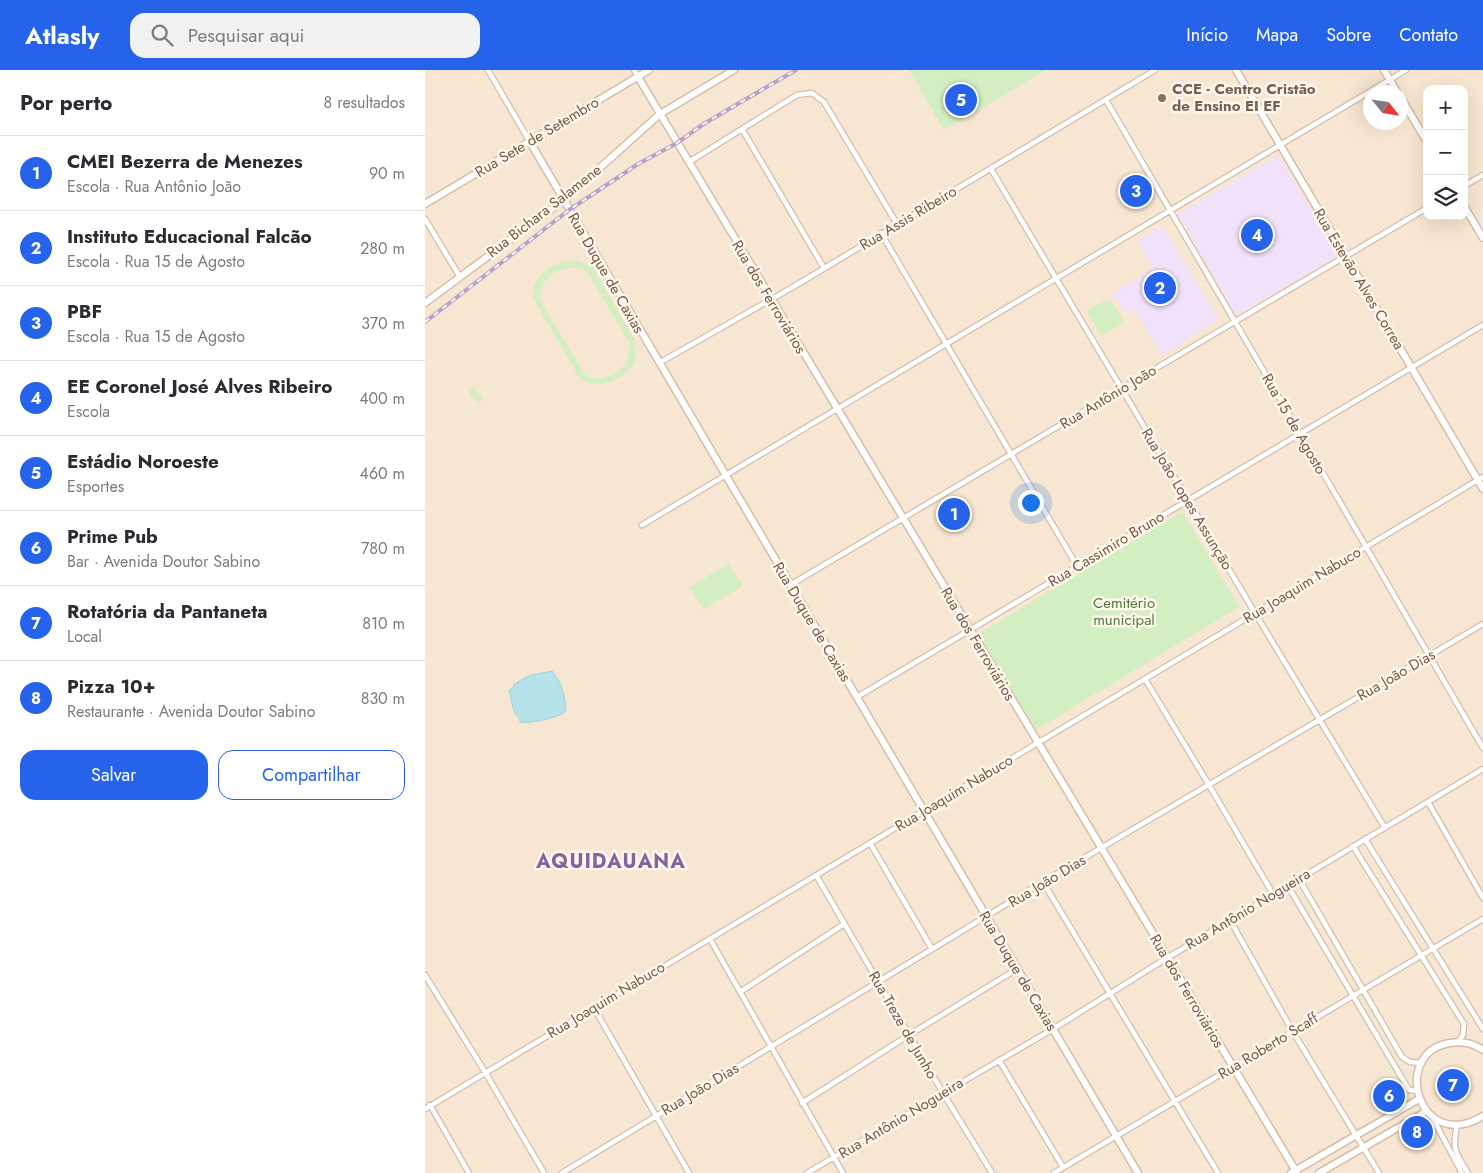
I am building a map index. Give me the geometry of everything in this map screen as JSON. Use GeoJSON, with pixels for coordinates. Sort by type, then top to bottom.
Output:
{"type":"FeatureCollection","features":[{"type":"Feature","properties":{"kind":"main road","name":"Rua Sete de Setembro"},"geometry":{"type":"LineString","coordinates":[[425,204],[649,70]]}},
{"type":"Feature","properties":{"kind":"main road","name":"Rua Bichara Salamene"},"geometry":{"type":"LineString","coordinates":[[425,303],[565,199],[660,114],[735,70]]}},
{"type":"Feature","properties":{"kind":"main road","name":"Rua Estevão Alves Correa"},"geometry":{"type":"LineString","coordinates":[[1236,70],[1411,367],[1481,479],[1483,489]]}},
{"type":"Feature","properties":{"kind":"main road"},"geometry":{"type":"LineString","coordinates":[[1384,70],[1393,85]]}},
{"type":"Feature","properties":{"kind":"main road"},"geometry":{"type":"LineString","coordinates":[[638,77],[660,114]]}},
{"type":"Feature","properties":{"kind":"main road"},"geometry":{"type":"LineString","coordinates":[[1408,110],[1423,135]]}},
{"type":"Feature","properties":{"kind":"main road","name":"Rua dos Ferroviários"},"geometry":{"type":"LineString","coordinates":[[660,114],[1233,1067],[1294,1172]]}},
{"type":"Feature","properties":{"kind":"main road","name":"Rua Duque de Caxias"},"geometry":{"type":"LineString","coordinates":[[530,142],[1138,1173]]}},
{"type":"Feature","properties":{"kind":"main road"},"geometry":{"type":"LineString","coordinates":[[1468,213],[1483,238]]}},
{"type":"Feature","properties":{"kind":"main road"},"geometry":{"type":"LineString","coordinates":[[1483,1050],[1469,1043],[1458,1042],[1447,1043],[1437,1048],[1428,1054],[1422,1063],[1418,1072],[1417,1091],[1428,1112],[1441,1121],[1457,1125],[1470,1123],[1483,1116]]}},
{"type":"Feature","properties":{"kind":"main road"},"geometry":{"type":"LineString","coordinates":[[1294,1172],[1419,1098]]}},
{"type":"Feature","properties":{"kind":"main road"},"geometry":{"type":"LineString","coordinates":[[1319,1173],[1428,1112]]}},
{"type":"Feature","properties":{"kind":"street","name":"Rua Duque de Caxias"},"geometry":{"type":"LineString","coordinates":[[488,70],[530,142]]}},
{"type":"Feature","properties":{"kind":"street"},"geometry":{"type":"LineString","coordinates":[[634,70],[638,77]]}},
{"type":"Feature","properties":{"kind":"street","name":"Rua Assis Ribeiro"},"geometry":{"type":"LineString","coordinates":[[659,363],[824,268],[1155,70]]}},
{"type":"Feature","properties":{"kind":"street"},"geometry":{"type":"LineString","coordinates":[[642,525],[1406,70]]}},
{"type":"Feature","properties":{"kind":"street"},"geometry":{"type":"LineString","coordinates":[[689,162],[797,95],[812,93],[824,102],[897,224]]}},
{"type":"Feature","properties":{"kind":"street","name":"Rua 15 de Agosto"},"geometry":{"type":"LineString","coordinates":[[1106,100],[1483,748]]}},
{"type":"Feature","properties":{"kind":"street"},"geometry":{"type":"LineString","coordinates":[[742,129],[824,268]]}},
{"type":"Feature","properties":{"kind":"street","name":"Rua João Lopes Assunção"},"geometry":{"type":"LineString","coordinates":[[991,169],[1385,828]]}},
{"type":"Feature","properties":{"kind":"street"},"geometry":{"type":"LineString","coordinates":[[1468,183],[1483,174]]}},
{"type":"Feature","properties":{"kind":"street","name":"Rua Antônio João"},"geometry":{"type":"LineString","coordinates":[[790,585],[1423,210]]}},
{"type":"Feature","properties":{"kind":"street"},"geometry":{"type":"LineString","coordinates":[[425,219],[460,278]]}},
{"type":"Feature","properties":{"kind":"street"},"geometry":{"type":"LineString","coordinates":[[881,233],[1077,566]]}},
{"type":"Feature","properties":{"kind":"street","name":"Rua Cassimiro Bruno"},"geometry":{"type":"LineString","coordinates":[[857,697],[1483,325]]}},
{"type":"Feature","properties":{"kind":"street","name":"Rua Joaquim Nabuco"},"geometry":{"type":"LineString","coordinates":[[425,1109],[1481,479]]}},
{"type":"Feature","properties":{"kind":"street","name":"Rua João Dias"},"geometry":{"type":"LineString","coordinates":[[562,1173],[1043,882],[1483,624]]}},
{"type":"Feature","properties":{"kind":"street"},"geometry":{"type":"LineString","coordinates":[[1145,679],[1273,894]]}},
{"type":"Feature","properties":{"kind":"street","name":"Rua Antônio Nogueira"},"geometry":{"type":"LineString","coordinates":[[807,1173],[1053,1029],[1167,958],[1483,769]]}},
{"type":"Feature","properties":{"kind":"street"},"geometry":{"type":"LineString","coordinates":[[1428,802],[1483,898]]}},
{"type":"Feature","properties":{"kind":"street"},"geometry":{"type":"LineString","coordinates":[[1365,840],[1483,1029]]}},
{"type":"Feature","properties":{"kind":"street"},"geometry":{"type":"LineString","coordinates":[[870,843],[932,949]]}},
{"type":"Feature","properties":{"kind":"street"},"geometry":{"type":"LineString","coordinates":[[1353,846],[1464,1024],[1463,1035],[1458,1042]]}},
{"type":"Feature","properties":{"kind":"street","name":"Rua Treze de Junho"},"geometry":{"type":"LineString","coordinates":[[816,875],[943,1093],[992,1173]]}},
{"type":"Feature","properties":{"kind":"street"},"geometry":{"type":"LineString","coordinates":[[1299,879],[1402,1057],[1410,1062],[1422,1063]]}},
{"type":"Feature","properties":{"kind":"street"},"geometry":{"type":"LineString","coordinates":[[1043,882],[1218,1173]]}},
{"type":"Feature","properties":{"kind":"street"},"geometry":{"type":"LineString","coordinates":[[1287,886],[1409,1090],[1417,1091]]}},
{"type":"Feature","properties":{"kind":"street"},"geometry":{"type":"LineString","coordinates":[[1230,920],[1293,1032],[1379,1173]]}},
{"type":"Feature","properties":{"kind":"street","name":"Rua Roberto Scaff"},"geometry":{"type":"LineString","coordinates":[[1054,1173],[1483,920]]}},
{"type":"Feature","properties":{"kind":"street"},"geometry":{"type":"LineString","coordinates":[[740,992],[844,924]]}},
{"type":"Feature","properties":{"kind":"street"},"geometry":{"type":"LineString","coordinates":[[710,939],[843,1173]]}},
{"type":"Feature","properties":{"kind":"street"},"geometry":{"type":"LineString","coordinates":[[803,1103],[1017,969]]}},
{"type":"Feature","properties":{"kind":"street"},"geometry":{"type":"LineString","coordinates":[[425,975],[544,1173]]}},
{"type":"Feature","properties":{"kind":"street"},"geometry":{"type":"LineString","coordinates":[[594,1008],[689,1173]]}},
{"type":"Feature","properties":{"kind":"street"},"geometry":{"type":"LineString","coordinates":[[999,1060],[1063,1167]]}},
{"type":"Feature","properties":{"kind":"street"},"geometry":{"type":"LineString","coordinates":[[430,1106],[469,1173]]}},
{"type":"Feature","properties":{"kind":"street"},"geometry":{"type":"LineString","coordinates":[[1428,1112],[1462,1173]]}},
{"type":"Feature","properties":{"kind":"street"},"geometry":{"type":"LineString","coordinates":[[1457,1125],[1453,1142],[1455,1151],[1468,1173]]}},
{"type":"Feature","properties":{"kind":"shaded area"},"geometry":{"type":"Polygon","coordinates":[[[425,70],[1483,70],[1483,1173],[425,1173],[425,70]],[[436,993],[482,1074],[485,1073],[436,993]]]}},
{"type":"Feature","properties":{"kind":"shaded area"},"geometry":{"type":"Polygon","coordinates":[[[1279,155],[1337,256],[1236,315],[1178,214],[1279,155]]]}},
{"type":"Feature","properties":{"kind":"shaded area"},"geometry":{"type":"Polygon","coordinates":[[[1162,226],[1219,320],[1162,355],[1134,309],[1126,314],[1113,293],[1153,268],[1137,241],[1162,226]]]}},
{"type":"Feature","properties":{"kind":"green space"},"geometry":{"type":"Polygon","coordinates":[[[909,70],[1046,70],[944,130],[909,70]]]}},
{"type":"Feature","properties":{"kind":"green space"},"geometry":{"type":"Polygon","coordinates":[[[564,261],[578,261],[592,266],[634,339],[636,353],[634,362],[630,369],[618,379],[595,384],[580,379],[533,298],[535,285],[542,274],[552,266],[564,261]],[[573,267],[554,273],[543,285],[540,299],[584,374],[592,378],[609,377],[617,373],[627,360],[629,342],[588,273],[573,267]]]}},
{"type":"Feature","properties":{"kind":"green space"},"geometry":{"type":"Polygon","coordinates":[[[1103,301],[1113,303],[1124,322],[1101,336],[1087,311],[1103,301]]]}},
{"type":"Feature","properties":{"kind":"green space"},"geometry":{"type":"Polygon","coordinates":[[[474,387],[483,399],[477,403],[468,391],[474,387]]]}},
{"type":"Feature","properties":{"kind":"green space","name":"Cemitério municipal"},"geometry":{"type":"Polygon","coordinates":[[[1182,512],[1239,607],[1034,731],[977,635],[1182,512]]]}},
{"type":"Feature","properties":{"kind":"green space"},"geometry":{"type":"Polygon","coordinates":[[[728,564],[743,586],[704,609],[690,587],[728,564]]]}},
{"type":"Feature","properties":{"kind":"water"},"geometry":{"type":"Polygon","coordinates":[[[552,671],[562,690],[566,711],[544,720],[520,722],[514,710],[509,690],[513,688],[514,684],[531,675],[552,671]]]}},
{"type":"Feature","properties":{"kind":"railway"},"geometry":{"type":"LineString","coordinates":[[425,322],[569,210],[638,164],[677,143],[705,123],[796,70]]}},
{"type":"Feature","properties":{"kind":"place","name":"CCE - Centro Cristão de Ensino EI EF"},"geometry":{"type":"Point","coordinates":[1162,98]}},
{"type":"Feature","properties":{"kind":"place","name":"Estádio Noroeste"},"geometry":{"type":"Point","coordinates":[961,100]}},
{"type":"Feature","properties":{"kind":"place","name":"PBF"},"geometry":{"type":"Point","coordinates":[1136,191]}},
{"type":"Feature","properties":{"kind":"place","name":"EE Coronel José Alves Ribeiro"},"geometry":{"type":"Point","coordinates":[1257,235]}},
{"type":"Feature","properties":{"kind":"place","name":"Instituto Educacional Falcão"},"geometry":{"type":"Point","coordinates":[1160,288]}},
{"type":"Feature","properties":{"kind":"place","name":"CMEI Bezerra de Menezes"},"geometry":{"type":"Point","coordinates":[954,514]}},
{"type":"Feature","properties":{"kind":"place","name":"Rotatória da Pantaneta"},"geometry":{"type":"Point","coordinates":[1453,1085]}},
{"type":"Feature","properties":{"kind":"place","name":"Prime Pub"},"geometry":{"type":"Point","coordinates":[1389,1096]}},
{"type":"Feature","properties":{"kind":"place","name":"Pizza 10+"},"geometry":{"type":"Point","coordinates":[1417,1132]}},
{"type":"Feature","properties":{"kind":"district","name":"AQUIDAUANA"},"geometry":{"type":"Point","coordinates":[611,861]}}]}
